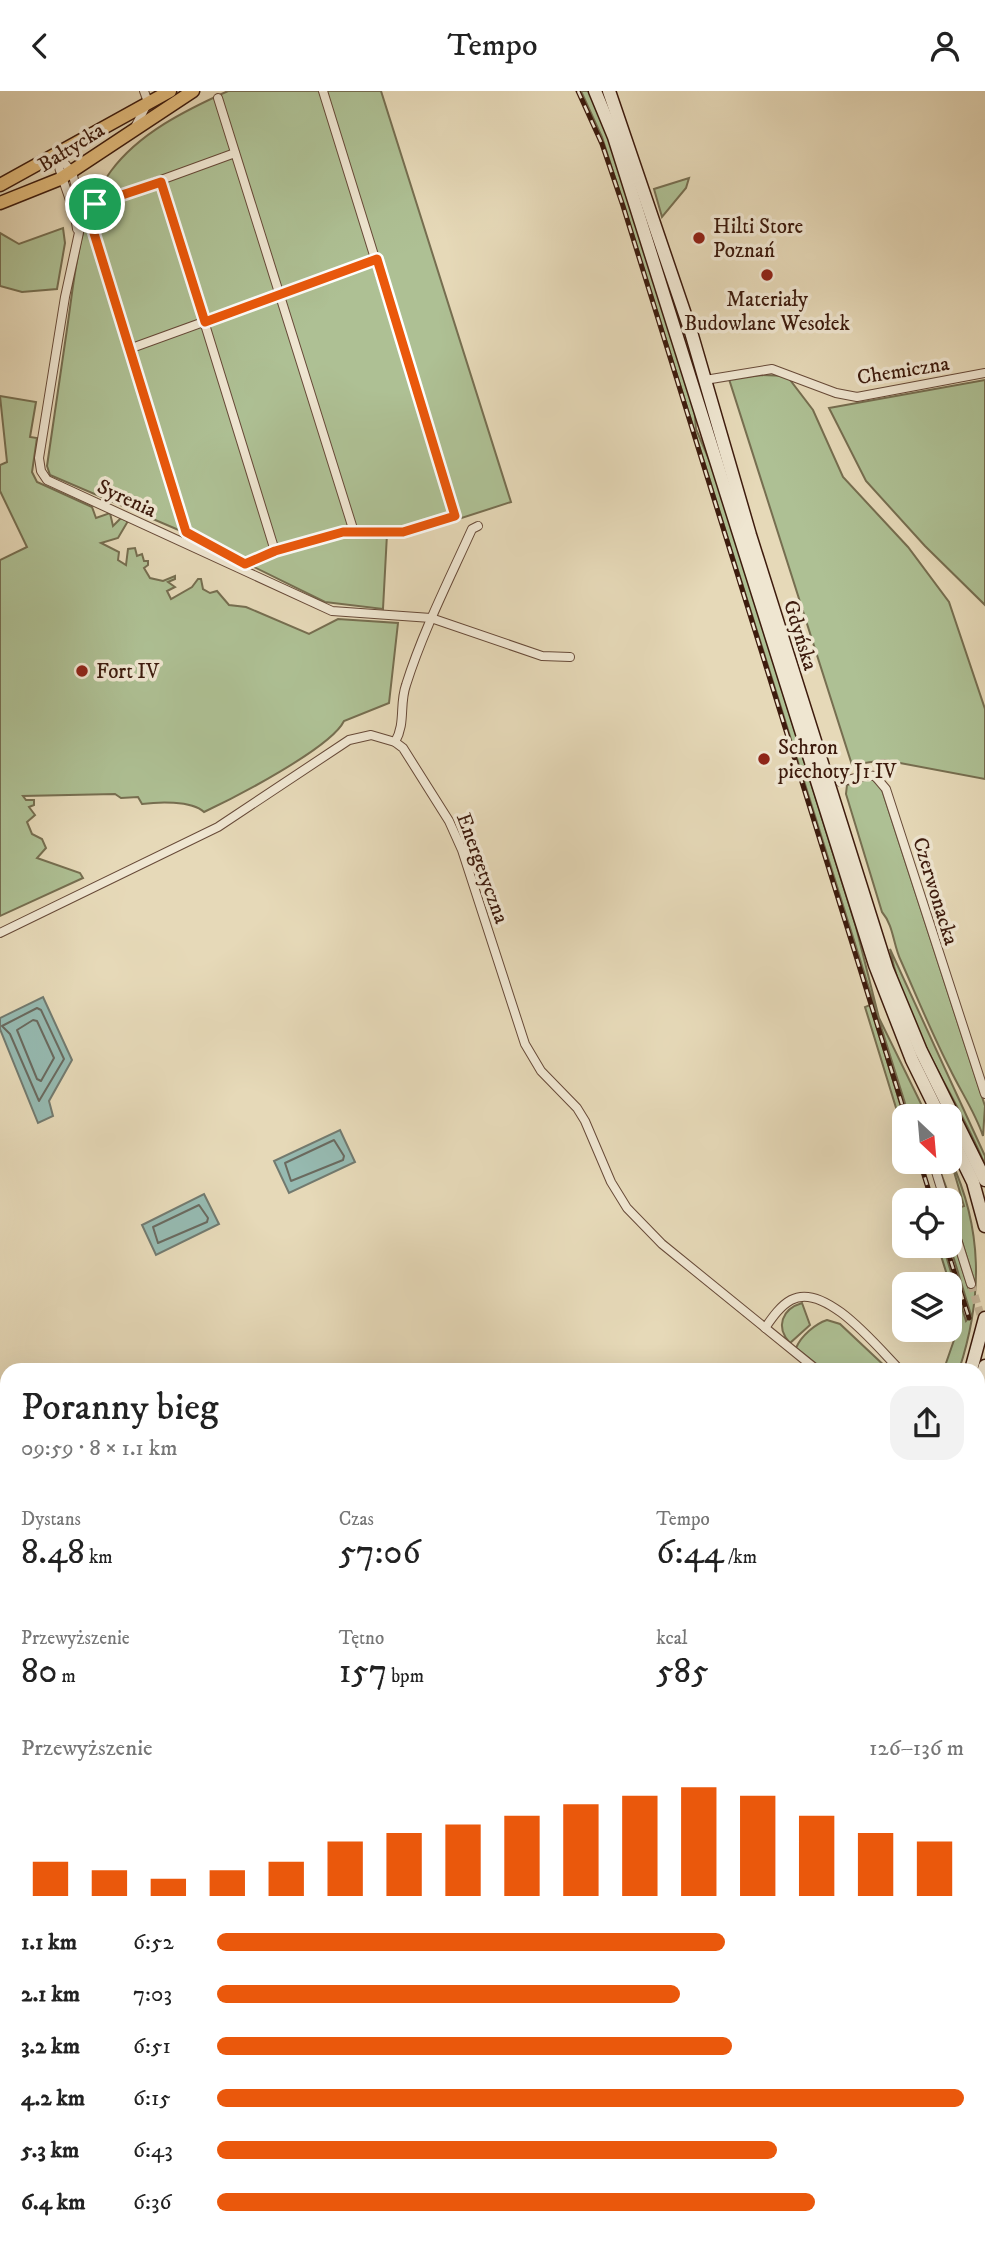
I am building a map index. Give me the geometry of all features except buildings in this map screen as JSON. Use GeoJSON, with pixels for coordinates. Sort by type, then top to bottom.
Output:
{"type":"FeatureCollection","features":[{"type":"Feature","properties":{"kind":"main road","name":"Bałtycka"},"geometry":{"type":"LineString","coordinates":[[0,185],[146,97],[170,91]]}},
{"type":"Feature","properties":{"kind":"main road","name":"Bałtycka"},"geometry":{"type":"LineString","coordinates":[[0,203],[61,179],[193,91]]}},
{"type":"Feature","properties":{"kind":"main road","name":"Gdyńska"},"geometry":{"type":"LineString","coordinates":[[595,91],[614,137],[697,397],[874,965],[897,1026],[933,1104]]}},
{"type":"Feature","properties":{"kind":"main road","name":"Gdyńska"},"geometry":{"type":"LineString","coordinates":[[609,91],[705,380],[838,818],[908,1021],[985,1180]]}},
{"type":"Feature","properties":{"kind":"main road"},"geometry":{"type":"LineString","coordinates":[[962,1160],[973,1182],[985,1226]]}},
{"type":"Feature","properties":{"kind":"main road"},"geometry":{"type":"LineString","coordinates":[[973,1363],[985,1318]]}},
{"type":"Feature","properties":{"kind":"street"},"geometry":{"type":"LineString","coordinates":[[56,153],[61,179],[77,201],[92,200],[95,204],[93,230],[186,532],[244,568],[275,551],[343,532],[403,532],[456,514],[323,91]]}},
{"type":"Feature","properties":{"kind":"street"},"geometry":{"type":"LineString","coordinates":[[134,129],[146,97]]}},
{"type":"Feature","properties":{"kind":"street"},"geometry":{"type":"LineString","coordinates":[[218,98],[354,532]]}},
{"type":"Feature","properties":{"kind":"street","name":"Syrenia"},"geometry":{"type":"LineString","coordinates":[[56,153],[72,172],[82,221],[77,232],[39,458],[41,471],[47,480],[59,488],[244,568],[332,611],[431,618],[542,656],[570,657]]}},
{"type":"Feature","properties":{"kind":"street"},"geometry":{"type":"LineString","coordinates":[[95,204],[235,153]]}},
{"type":"Feature","properties":{"kind":"street"},"geometry":{"type":"LineString","coordinates":[[161,182],[275,551]]}},
{"type":"Feature","properties":{"kind":"street"},"geometry":{"type":"LineString","coordinates":[[130,349],[377,259]]}},
{"type":"Feature","properties":{"kind":"street"},"geometry":{"type":"LineString","coordinates":[[684,361],[705,380],[697,397]]}},
{"type":"Feature","properties":{"kind":"street","name":"Chemiczna"},"geometry":{"type":"LineString","coordinates":[[705,380],[772,369],[836,393],[857,397],[985,373]]}},
{"type":"Feature","properties":{"kind":"street"},"geometry":{"type":"LineString","coordinates":[[0,933],[218,827],[349,740],[371,735],[394,742],[403,725],[402,700],[405,685],[431,618],[472,529],[478,526]]}},
{"type":"Feature","properties":{"kind":"street","name":"Energetyczna"},"geometry":{"type":"LineString","coordinates":[[394,742],[409,755],[457,837],[529,1054],[541,1072],[581,1114],[618,1194],[649,1233],[808,1363]]}},
{"type":"Feature","properties":{"kind":"street"},"geometry":{"type":"LineString","coordinates":[[821,762],[840,782],[838,818]]}},
{"type":"Feature","properties":{"kind":"street","name":"Czerwonacka"},"geometry":{"type":"LineString","coordinates":[[840,782],[866,775],[875,776],[886,789],[985,1094]]}},
{"type":"Feature","properties":{"kind":"street"},"geometry":{"type":"LineString","coordinates":[[962,1255],[971,1284]]}},
{"type":"Feature","properties":{"kind":"street"},"geometry":{"type":"LineString","coordinates":[[765,1328],[791,1299],[804,1296],[820,1298],[834,1307],[893,1363]]}},
{"type":"Feature","properties":{"kind":"green space"},"geometry":{"type":"Polygon","coordinates":[[[228,91],[381,91],[511,502],[412,534],[387,534],[383,609],[325,602],[181,531],[50,475],[47,466],[80,247],[91,207],[100,188],[122,157],[149,134],[196,106],[228,91]]]}},
{"type":"Feature","properties":{"kind":"green space"},"geometry":{"type":"Polygon","coordinates":[[[581,91],[589,91],[601,115],[694,405],[696,429],[713,469],[856,927],[879,1018],[921,1104],[905,1104],[602,137],[581,91]]]}},
{"type":"Feature","properties":{"kind":"green space"},"geometry":{"type":"Polygon","coordinates":[[[689,178],[686,188],[662,217],[654,189],[689,178]]]}},
{"type":"Feature","properties":{"kind":"green space"},"geometry":{"type":"Polygon","coordinates":[[[63,228],[65,243],[57,289],[22,292],[0,286],[0,233],[19,244],[63,228]]]}},
{"type":"Feature","properties":{"kind":"green space"},"geometry":{"type":"Polygon","coordinates":[[[760,375],[787,376],[813,410],[843,477],[908,547],[949,602],[985,709],[985,779],[884,760],[852,765],[729,379],[760,375]]]}},
{"type":"Feature","properties":{"kind":"green space"},"geometry":{"type":"Polygon","coordinates":[[[985,380],[985,605],[925,546],[866,481],[829,408],[985,380]]]}},
{"type":"Feature","properties":{"kind":"green space"},"geometry":{"type":"Polygon","coordinates":[[[0,396],[36,402],[30,437],[37,438],[32,472],[37,482],[92,507],[96,518],[110,513],[113,526],[121,518],[128,521],[118,538],[101,543],[119,552],[118,560],[126,565],[128,549],[135,548],[137,556],[142,554],[144,561],[148,561],[144,568],[150,578],[163,581],[175,576],[175,579],[168,582],[175,587],[167,591],[171,599],[201,579],[203,589],[210,593],[217,591],[229,605],[246,607],[309,634],[338,619],[398,623],[389,703],[344,721],[321,745],[302,758],[204,812],[191,805],[165,802],[142,804],[138,797],[121,798],[115,794],[23,796],[26,800],[34,800],[34,805],[29,807],[35,815],[27,822],[32,834],[42,839],[46,848],[37,858],[80,873],[83,878],[0,916],[0,560],[27,547],[0,491],[0,465],[7,462],[0,396]]]}},
{"type":"Feature","properties":{"kind":"green space"},"geometry":{"type":"Polygon","coordinates":[[[873,780],[881,787],[985,1106],[983,1136],[931,1029],[898,955],[889,923],[882,912],[846,794],[847,785],[873,780]]]}},
{"type":"Feature","properties":{"kind":"green space"},"geometry":{"type":"Polygon","coordinates":[[[890,949],[961,1104],[956,1104],[919,1033],[897,978],[890,949]]]}},
{"type":"Feature","properties":{"kind":"green space"},"geometry":{"type":"Polygon","coordinates":[[[870,1005],[900,1104],[895,1104],[865,1007],[870,1005]]]}},
{"type":"Feature","properties":{"kind":"green space"},"geometry":{"type":"Polygon","coordinates":[[[962,1106],[985,1156],[985,1165],[962,1117],[962,1106]]]}},
{"type":"Feature","properties":{"kind":"green space"},"geometry":{"type":"Polygon","coordinates":[[[955,1174],[957,1174],[962,1188],[959,1188],[955,1174]]]}},
{"type":"Feature","properties":{"kind":"green space"},"geometry":{"type":"Polygon","coordinates":[[[962,1188],[974,1237],[975,1290],[967,1343],[961,1363],[946,1363],[953,1342],[962,1342],[962,1308],[966,1321],[971,1315],[962,1285],[962,1272],[958,1272],[954,1258],[959,1258],[968,1287],[974,1280],[962,1242],[962,1188]]]}},
{"type":"Feature","properties":{"kind":"green space"},"geometry":{"type":"Polygon","coordinates":[[[942,1258],[947,1258],[951,1272],[946,1272],[942,1258]]]}},
{"type":"Feature","properties":{"kind":"green space"},"geometry":{"type":"Polygon","coordinates":[[[802,1303],[810,1325],[790,1343],[783,1331],[783,1319],[785,1314],[802,1303]]]}},
{"type":"Feature","properties":{"kind":"green space"},"geometry":{"type":"Polygon","coordinates":[[[827,1320],[840,1324],[882,1363],[815,1363],[796,1348],[801,1339],[827,1320]]]}},
{"type":"Feature","properties":{"kind":"water"},"geometry":{"type":"Polygon","coordinates":[[[43,997],[72,1060],[49,1101],[53,1116],[38,1123],[0,1029],[0,1018],[43,997]]]}},
{"type":"Feature","properties":{"kind":"water"},"geometry":{"type":"Polygon","coordinates":[[[340,1130],[355,1162],[289,1193],[274,1161],[340,1130]]]}},
{"type":"Feature","properties":{"kind":"water"},"geometry":{"type":"Polygon","coordinates":[[[204,1194],[219,1224],[156,1255],[142,1225],[204,1194]]]}},
{"type":"Feature","properties":{"kind":"tunnel"},"geometry":{"type":"LineString","coordinates":[[971,1284],[983,1323]]}},
{"type":"Feature","properties":{"kind":"railway"},"geometry":{"type":"LineString","coordinates":[[578,91],[602,144],[623,206],[902,1104]]}},
{"type":"Feature","properties":{"kind":"railway"},"geometry":{"type":"LineString","coordinates":[[924,1174],[928,1188]]}},
{"type":"Feature","properties":{"kind":"railway"},"geometry":{"type":"LineString","coordinates":[[950,1258],[969,1318]]}},
{"type":"Feature","properties":{"kind":"place","name":"Hilti Store Poznań"},"geometry":{"type":"Point","coordinates":[699,238]}},
{"type":"Feature","properties":{"kind":"place","name":"Materiały Budowlane Wesołek"},"geometry":{"type":"Point","coordinates":[767,275]}},
{"type":"Feature","properties":{"kind":"place","name":"Fort IV"},"geometry":{"type":"Point","coordinates":[82,671]}},
{"type":"Feature","properties":{"kind":"place","name":"Schron piechoty J1 IV"},"geometry":{"type":"Point","coordinates":[764,759]}},
{"type":"Feature","properties":{"kind":"route"},"geometry":{"type":"LineString","coordinates":[[161,182],[205,322],[377,259],[455,516],[403,532],[343,532],[275,551],[245,564],[186,532],[93,230],[95,204],[161,182]]}}]}
